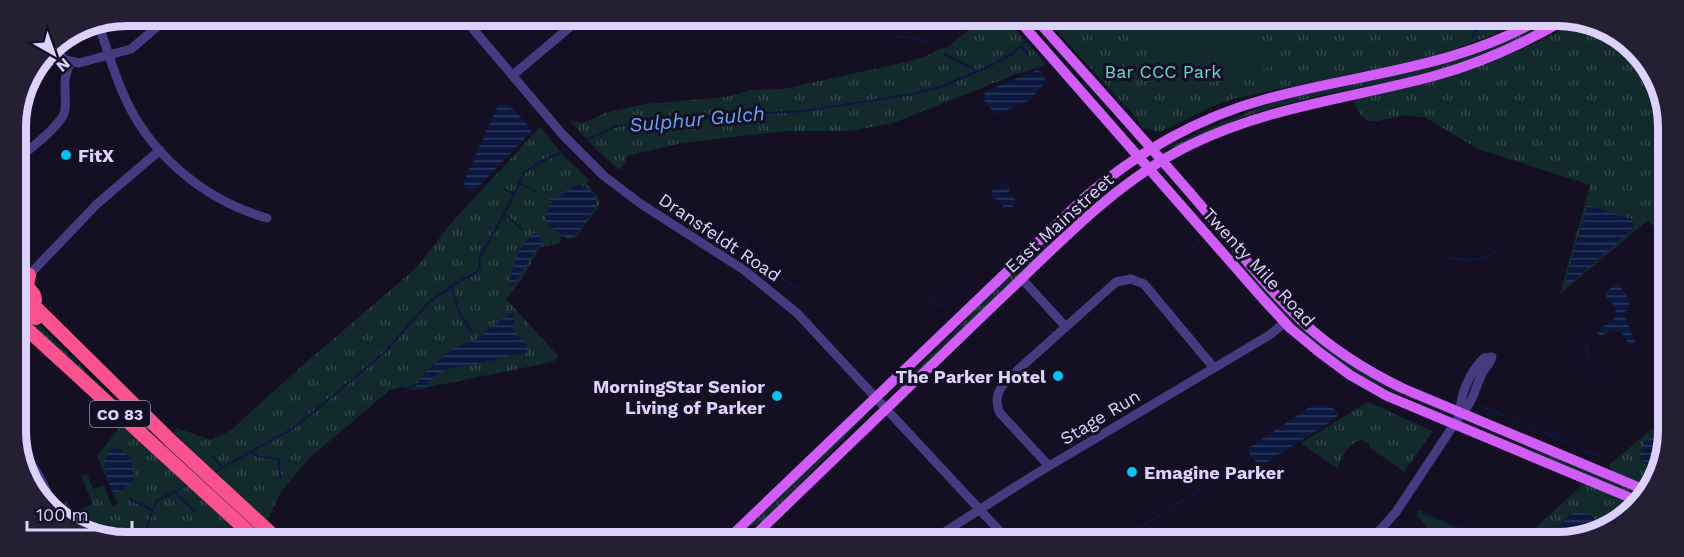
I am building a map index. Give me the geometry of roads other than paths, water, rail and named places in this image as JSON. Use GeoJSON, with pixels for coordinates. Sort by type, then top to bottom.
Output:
{"type":"FeatureCollection","features":[{"type":"Feature","properties":{"kind":"highway","name":"CO 83"},"geometry":{"type":"LineString","coordinates":[[26,284],[34,295],[36,307]]}},
{"type":"Feature","properties":{"kind":"highway","name":"CO 83"},"geometry":{"type":"LineString","coordinates":[[26,298],[81,352],[166,446],[254,531]]}},
{"type":"Feature","properties":{"kind":"highway"},"geometry":{"type":"LineString","coordinates":[[26,310],[81,352]]}},
{"type":"Feature","properties":{"kind":"highway","name":"CO 83"},"geometry":{"type":"LineString","coordinates":[[26,328],[79,377],[166,446]]}},
{"type":"Feature","properties":{"kind":"highway"},"geometry":{"type":"LineString","coordinates":[[26,337],[79,377]]}},
{"type":"Feature","properties":{"kind":"main road","name":"Twenty Mile Road"},"geometry":{"type":"LineString","coordinates":[[1024,26],[1285,322],[1318,352],[1360,381],[1398,401],[1632,498]]}},
{"type":"Feature","properties":{"kind":"main road","name":"Twenty Mile Road"},"geometry":{"type":"LineString","coordinates":[[1042,26],[1152,148],[1284,303],[1313,331],[1347,357],[1376,375],[1461,414],[1640,488]]}},
{"type":"Feature","properties":{"kind":"main road","name":"East Mainstreet"},"geometry":{"type":"LineString","coordinates":[[736,532],[1084,198],[1152,148],[1199,124],[1253,103],[1436,62],[1494,42],[1526,26]]}},
{"type":"Feature","properties":{"kind":"main road","name":"East Mainstreet"},"geometry":{"type":"LineString","coordinates":[[759,532],[1093,211],[1162,160],[1206,138],[1265,115],[1428,78],[1468,66],[1520,44],[1553,26]]}},
{"type":"Feature","properties":{"kind":"street"},"geometry":{"type":"LineString","coordinates":[[59,52],[70,63],[79,63],[133,48],[158,26]]}},
{"type":"Feature","properties":{"kind":"street","name":"Dransfeldt Road"},"geometry":{"type":"LineString","coordinates":[[471,26],[556,127],[604,176],[632,198],[744,270],[797,313],[1000,531]]}},
{"type":"Feature","properties":{"kind":"street"},"geometry":{"type":"LineString","coordinates":[[513,75],[570,26]]}},
{"type":"Feature","properties":{"kind":"street"},"geometry":{"type":"LineString","coordinates":[[100,29],[121,90],[133,113],[160,150],[183,173],[205,189],[237,207],[267,218]]}},
{"type":"Feature","properties":{"kind":"street"},"geometry":{"type":"LineString","coordinates":[[26,152],[62,117],[65,109],[63,84],[70,63]]}},
{"type":"Feature","properties":{"kind":"street"},"geometry":{"type":"LineString","coordinates":[[26,273],[97,204],[160,150]]}},
{"type":"Feature","properties":{"kind":"street"},"geometry":{"type":"LineString","coordinates":[[1022,279],[1066,327]]}},
{"type":"Feature","properties":{"kind":"street"},"geometry":{"type":"LineString","coordinates":[[1049,466],[1000,413],[997,398],[1003,384],[1114,283],[1125,279],[1136,280],[1145,286],[1214,368]]}},
{"type":"Feature","properties":{"kind":"street","name":"Stage Run"},"geometry":{"type":"LineString","coordinates":[[946,531],[1049,466],[1273,333],[1285,322]]}},
{"type":"Feature","properties":{"kind":"street"},"geometry":{"type":"LineString","coordinates":[[1378,531],[1396,512],[1461,414],[1468,408],[1492,357],[1484,358],[1476,367],[1460,404],[1461,414]]}},
{"type":"Feature","properties":{"kind":"street"},"geometry":{"type":"LineString","coordinates":[[31,462],[48,494]]}},
{"type":"Feature","properties":{"kind":"water"},"geometry":{"type":"Polygon","coordinates":[[[1037,70],[1042,73],[1046,81],[1031,99],[998,114],[995,114],[984,100],[985,93],[989,90],[1037,70]]]}},
{"type":"Feature","properties":{"kind":"water"},"geometry":{"type":"Polygon","coordinates":[[[499,103],[509,105],[530,127],[531,132],[473,191],[465,188],[464,181],[499,103]]]}},
{"type":"Feature","properties":{"kind":"water"},"geometry":{"type":"Polygon","coordinates":[[[1002,184],[1009,186],[1008,196],[1017,201],[1010,209],[1007,206],[1005,208],[991,194],[992,190],[999,188],[1002,184]]]}},
{"type":"Feature","properties":{"kind":"water"},"geometry":{"type":"Polygon","coordinates":[[[581,185],[592,192],[597,205],[579,232],[572,237],[565,237],[555,231],[545,220],[547,209],[553,202],[549,199],[550,197],[555,199],[574,186],[581,185]]]}},
{"type":"Feature","properties":{"kind":"water"},"geometry":{"type":"Polygon","coordinates":[[[1588,205],[1632,219],[1634,225],[1631,231],[1568,283],[1566,276],[1588,205]]]}},
{"type":"Feature","properties":{"kind":"water"},"geometry":{"type":"Polygon","coordinates":[[[534,233],[539,235],[544,244],[538,246],[516,283],[511,286],[509,284],[517,256],[528,238],[534,233]]]}},
{"type":"Feature","properties":{"kind":"water"},"geometry":{"type":"Polygon","coordinates":[[[1618,283],[1628,298],[1630,307],[1623,313],[1635,342],[1633,345],[1629,344],[1621,332],[1610,332],[1600,336],[1597,332],[1616,317],[1615,307],[1604,293],[1618,283]]]}},
{"type":"Feature","properties":{"kind":"water"},"geometry":{"type":"Polygon","coordinates":[[[510,313],[514,315],[513,330],[526,343],[528,350],[525,354],[449,369],[417,388],[417,383],[423,374],[453,348],[475,340],[510,313]]]}},
{"type":"Feature","properties":{"kind":"water"},"geometry":{"type":"Polygon","coordinates":[[[1318,404],[1333,408],[1338,415],[1267,462],[1260,463],[1252,458],[1249,448],[1311,406],[1318,404]]]}},
{"type":"Feature","properties":{"kind":"water"},"geometry":{"type":"Polygon","coordinates":[[[1658,430],[1658,444],[1651,469],[1639,455],[1645,440],[1658,430]]]}},
{"type":"Feature","properties":{"kind":"water"},"geometry":{"type":"Polygon","coordinates":[[[118,448],[131,461],[134,480],[117,494],[113,493],[107,476],[105,460],[110,450],[118,448]]]}},
{"type":"Feature","properties":{"kind":"water"},"geometry":{"type":"Polygon","coordinates":[[[1573,513],[1590,514],[1597,523],[1577,530],[1554,531],[1573,513]]]}},
{"type":"Feature","properties":{"kind":"waterway"},"geometry":{"type":"LineString","coordinates":[[1472,37],[1475,31],[1486,26]]}},
{"type":"Feature","properties":{"kind":"waterway"},"geometry":{"type":"LineString","coordinates":[[894,37],[919,39],[931,47]]}},
{"type":"Feature","properties":{"kind":"waterway","name":"Sulphur Gulch"},"geometry":{"type":"LineString","coordinates":[[577,144],[614,127],[651,119],[805,111],[913,94],[940,87],[988,67],[1012,54],[1030,37]]}},
{"type":"Feature","properties":{"kind":"waterway"},"geometry":{"type":"LineString","coordinates":[[1021,46],[1028,54]]}},
{"type":"Feature","properties":{"kind":"waterway"},"geometry":{"type":"LineString","coordinates":[[945,54],[978,71]]}},
{"type":"Feature","properties":{"kind":"waterway","name":"Sulphur Gulch"},"geometry":{"type":"LineString","coordinates":[[213,473],[290,430],[310,415],[385,352],[428,303],[456,283],[476,273],[480,267],[479,260],[482,253],[524,173],[538,163],[572,147]]}},
{"type":"Feature","properties":{"kind":"waterway"},"geometry":{"type":"LineString","coordinates":[[520,183],[536,192]]}},
{"type":"Feature","properties":{"kind":"waterway"},"geometry":{"type":"LineString","coordinates":[[504,189],[515,194]]}},
{"type":"Feature","properties":{"kind":"waterway"},"geometry":{"type":"LineString","coordinates":[[504,214],[522,229]]}},
{"type":"Feature","properties":{"kind":"waterway"},"geometry":{"type":"LineString","coordinates":[[748,236],[745,242],[747,251],[797,287]]}},
{"type":"Feature","properties":{"kind":"waterway"},"geometry":{"type":"LineString","coordinates":[[1190,248],[1196,243]]}},
{"type":"Feature","properties":{"kind":"waterway"},"geometry":{"type":"LineString","coordinates":[[1448,258],[1470,260],[1483,258],[1500,246]]}},
{"type":"Feature","properties":{"kind":"waterway"},"geometry":{"type":"LineString","coordinates":[[451,286],[460,315],[472,331]]}},
{"type":"Feature","properties":{"kind":"waterway"},"geometry":{"type":"LineString","coordinates":[[931,298],[938,305],[944,306],[967,286]]}},
{"type":"Feature","properties":{"kind":"waterway"},"geometry":{"type":"LineString","coordinates":[[1046,331],[1052,333]]}},
{"type":"Feature","properties":{"kind":"waterway"},"geometry":{"type":"LineString","coordinates":[[1579,354],[1594,338]]}},
{"type":"Feature","properties":{"kind":"waterway"},"geometry":{"type":"LineString","coordinates":[[1587,348],[1589,357]]}},
{"type":"Feature","properties":{"kind":"waterway"},"geometry":{"type":"LineString","coordinates":[[1590,359],[1601,373]]}},
{"type":"Feature","properties":{"kind":"waterway"},"geometry":{"type":"LineString","coordinates":[[406,392],[407,389],[417,384]]}},
{"type":"Feature","properties":{"kind":"waterway"},"geometry":{"type":"LineString","coordinates":[[1478,405],[1505,416]]}},
{"type":"Feature","properties":{"kind":"waterway"},"geometry":{"type":"LineString","coordinates":[[1511,419],[1537,429]]}},
{"type":"Feature","properties":{"kind":"waterway"},"geometry":{"type":"LineString","coordinates":[[1268,427],[1273,435]]}},
{"type":"Feature","properties":{"kind":"waterway"},"geometry":{"type":"LineString","coordinates":[[1543,432],[1567,442]]}},
{"type":"Feature","properties":{"kind":"waterway"},"geometry":{"type":"LineString","coordinates":[[1573,445],[1595,455],[1599,454]]}},
{"type":"Feature","properties":{"kind":"waterway"},"geometry":{"type":"LineString","coordinates":[[253,451],[256,456],[279,459],[281,478]]}},
{"type":"Feature","properties":{"kind":"waterway"},"geometry":{"type":"LineString","coordinates":[[213,457],[223,468]]}},
{"type":"Feature","properties":{"kind":"waterway"},"geometry":{"type":"LineString","coordinates":[[1218,475],[1221,476],[1251,457]]}},
{"type":"Feature","properties":{"kind":"waterway"},"geometry":{"type":"LineString","coordinates":[[1133,531],[1220,477]]}},
{"type":"Feature","properties":{"kind":"waterway","name":"Sulphur Gulch"},"geometry":{"type":"LineString","coordinates":[[144,532],[156,501],[189,484]]}},
{"type":"Feature","properties":{"kind":"waterway"},"geometry":{"type":"LineString","coordinates":[[176,491],[178,496],[194,511]]}},
{"type":"Feature","properties":{"kind":"waterway"},"geometry":{"type":"LineString","coordinates":[[130,499],[152,510]]}},
{"type":"Feature","properties":{"kind":"waterway"},"geometry":{"type":"LineString","coordinates":[[1422,513],[1467,531]]}},
{"type":"Feature","properties":{"kind":"place","name":"FitX"},"geometry":{"type":"Point","coordinates":[66,155]}},
{"type":"Feature","properties":{"kind":"place","name":"The Parker Hotel"},"geometry":{"type":"Point","coordinates":[1058,376]}},
{"type":"Feature","properties":{"kind":"place","name":"MorningStar Senior Living of Parker"},"geometry":{"type":"Point","coordinates":[777,396]}},
{"type":"Feature","properties":{"kind":"place","name":"Emagine Parker"},"geometry":{"type":"Point","coordinates":[1132,472]}},
{"type":"Feature","properties":{"kind":"park label","name":"Bar CCC Park"},"geometry":{"type":"Point","coordinates":[1163,71]}}]}
